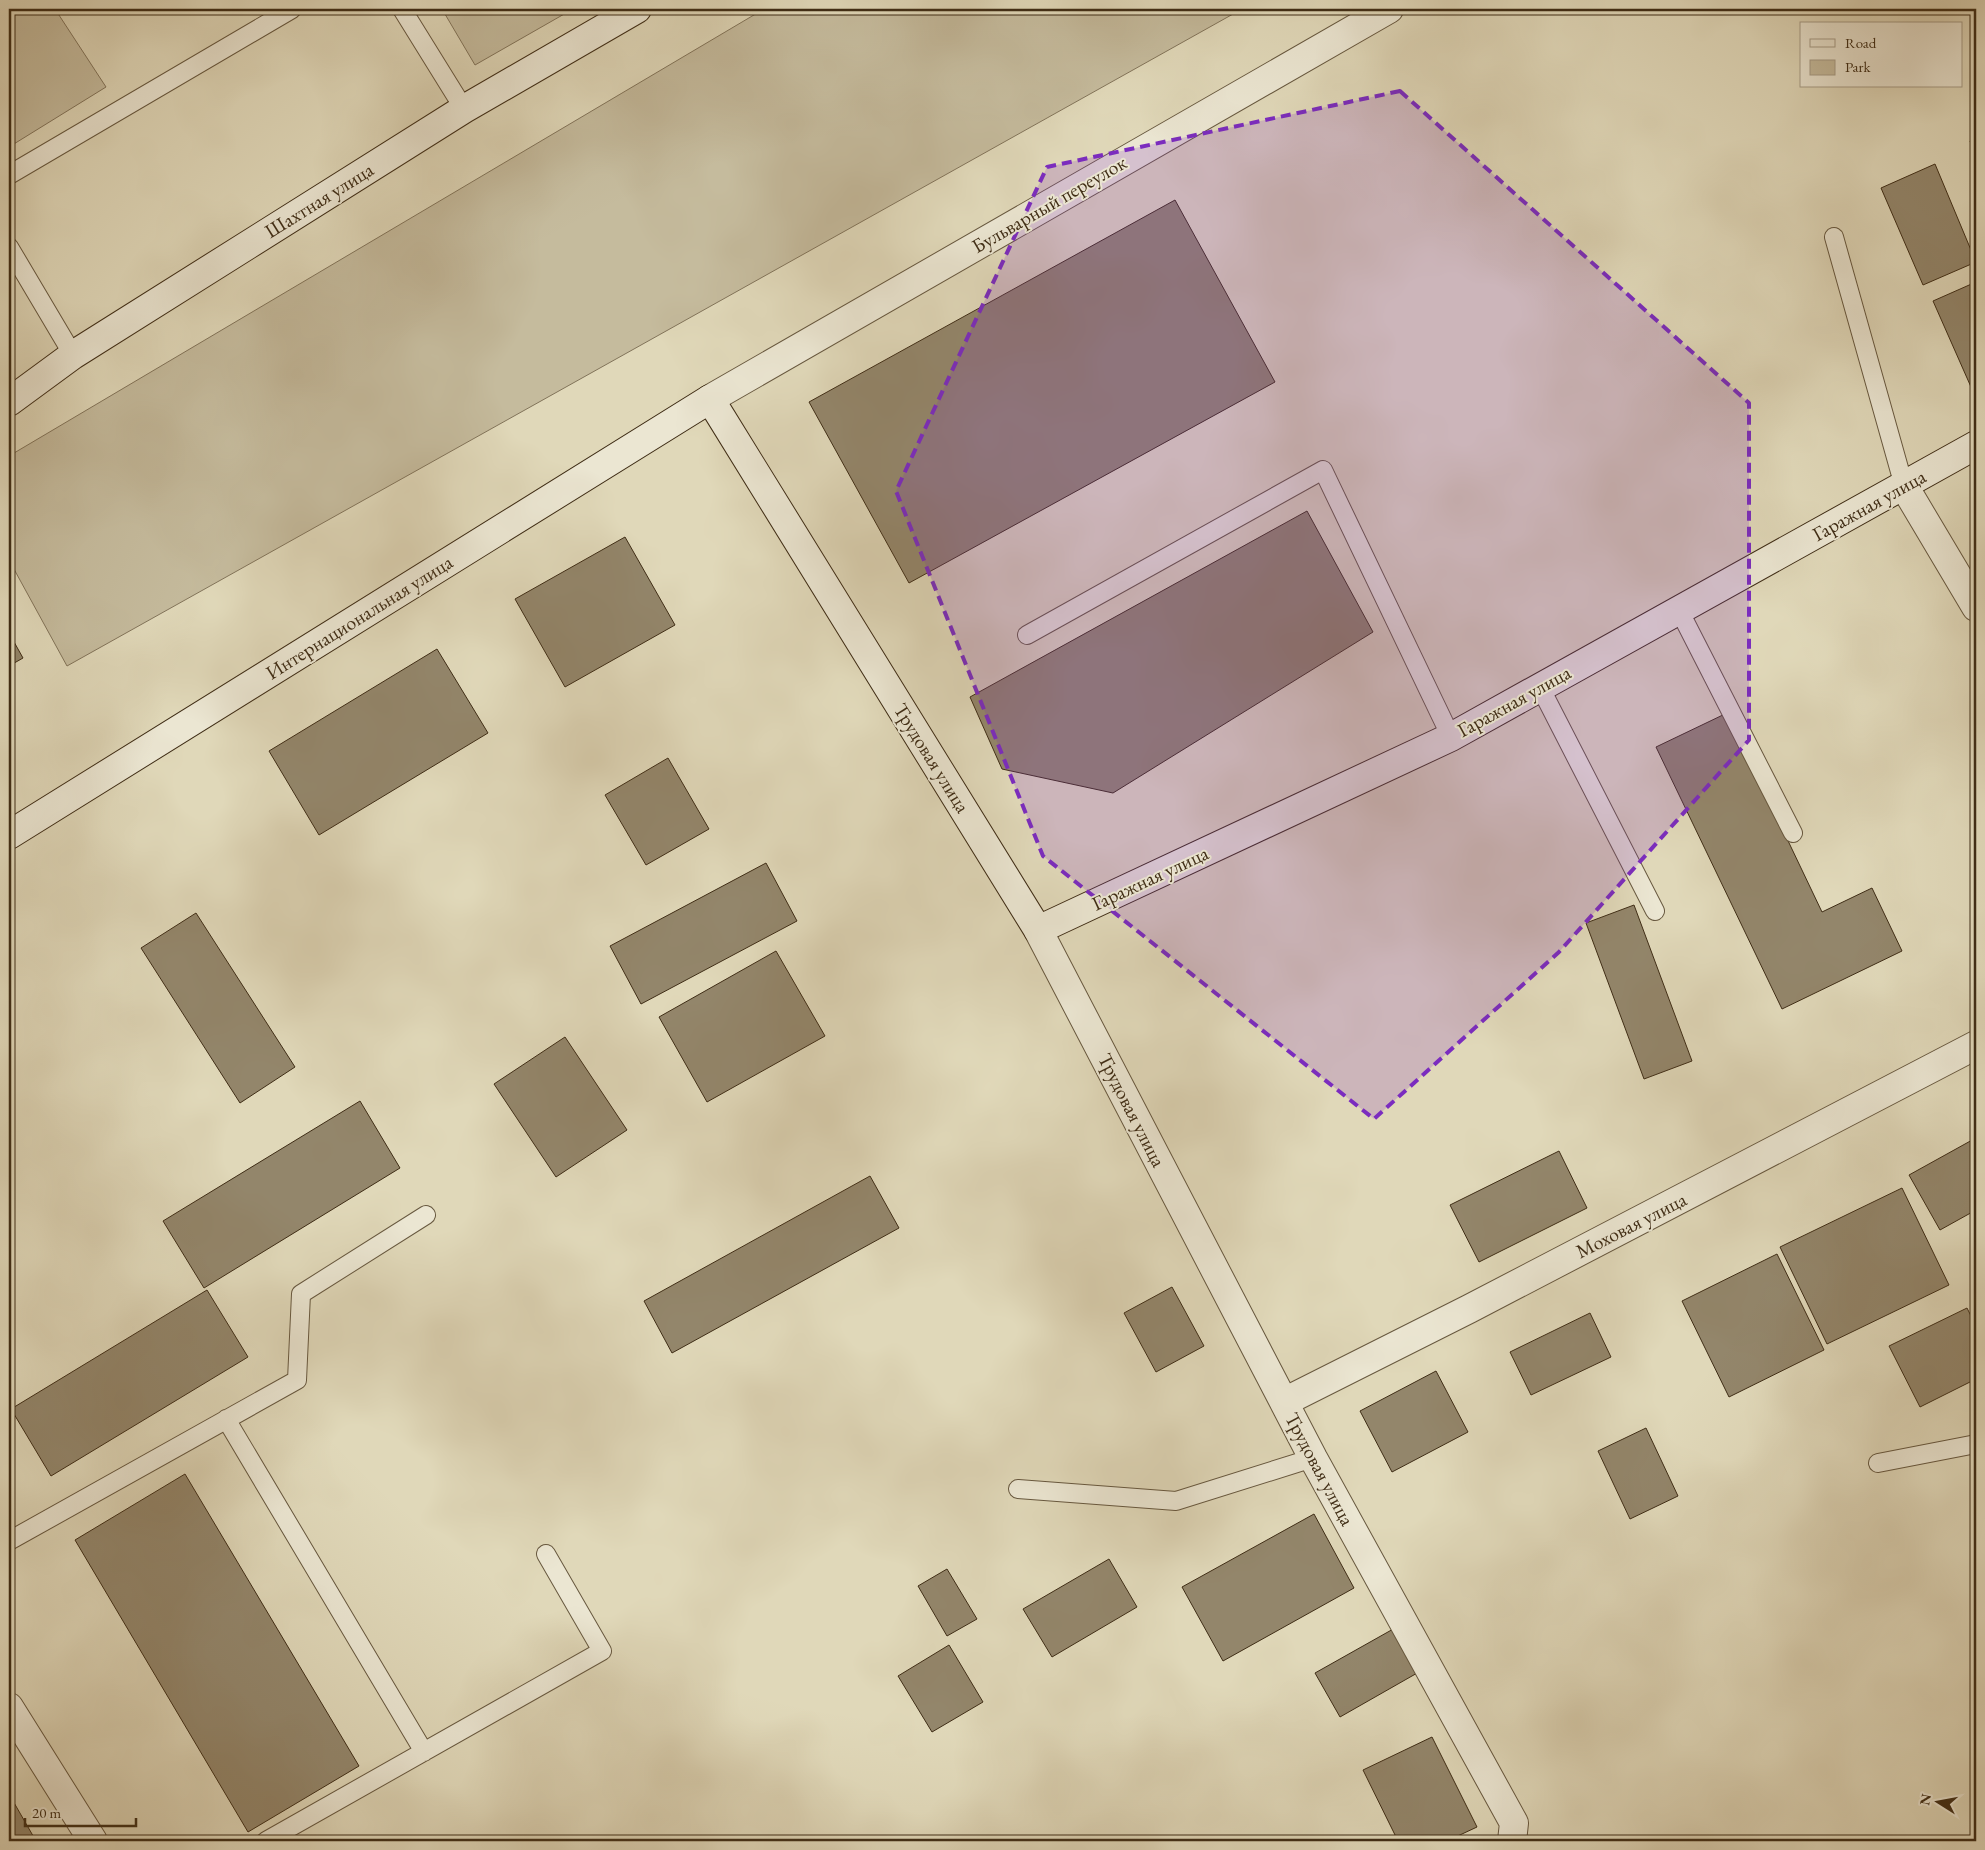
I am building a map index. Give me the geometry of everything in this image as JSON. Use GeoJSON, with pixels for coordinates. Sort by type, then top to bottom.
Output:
{"type":"FeatureCollection","features":[{"type":"Feature","properties":{"kind":"street","name":"Шахтная улица"},"geometry":{"type":"LineString","coordinates":[[9,402],[73,355],[464,109],[637,9]]}},
{"type":"Feature","properties":{"kind":"street","name":"Бульварный переулок"},"geometry":{"type":"LineString","coordinates":[[710,399],[1389,9]]}},
{"type":"Feature","properties":{"kind":"street","name":"Интернациональная улица"},"geometry":{"type":"LineString","coordinates":[[9,834],[710,399]]}},
{"type":"Feature","properties":{"kind":"street","name":"Трудовая улица"},"geometry":{"type":"LineString","coordinates":[[710,399],[1038,930],[1313,1458],[1514,1823],[1512,1841]]}},
{"type":"Feature","properties":{"kind":"street","name":"Гаражная улица"},"geometry":{"type":"LineString","coordinates":[[1038,930],[1451,737],[1976,446]]}},
{"type":"Feature","properties":{"kind":"street"},"geometry":{"type":"LineString","coordinates":[[1904,486],[1976,606]]}},
{"type":"Feature","properties":{"kind":"street","name":"Моховая улица"},"geometry":{"type":"LineString","coordinates":[[1284,1402],[1468,1309],[1976,1045]]}},
{"type":"Feature","properties":{"kind":"street"},"geometry":{"type":"LineString","coordinates":[[9,1707],[93,1841]]}},
{"type":"Feature","properties":{"kind":"lane"},"geometry":{"type":"LineString","coordinates":[[9,175],[292,9]]}},
{"type":"Feature","properties":{"kind":"lane"},"geometry":{"type":"LineString","coordinates":[[402,9],[464,109]]}},
{"type":"Feature","properties":{"kind":"lane"},"geometry":{"type":"LineString","coordinates":[[1834,237],[1904,486]]}},
{"type":"Feature","properties":{"kind":"lane"},"geometry":{"type":"LineString","coordinates":[[9,247],[73,355]]}},
{"type":"Feature","properties":{"kind":"lane"},"geometry":{"type":"LineString","coordinates":[[1026,635],[1323,470],[1451,737]]}},
{"type":"Feature","properties":{"kind":"lane"},"geometry":{"type":"LineString","coordinates":[[1679,610],[1793,833]]}},
{"type":"Feature","properties":{"kind":"lane"},"geometry":{"type":"LineString","coordinates":[[1540,687],[1655,911]]}},
{"type":"Feature","properties":{"kind":"lane"},"geometry":{"type":"LineString","coordinates":[[9,1541],[296,1380],[301,1294],[426,1215]]}},
{"type":"Feature","properties":{"kind":"lane"},"geometry":{"type":"LineString","coordinates":[[226,1419],[424,1752]]}},
{"type":"Feature","properties":{"kind":"lane"},"geometry":{"type":"LineString","coordinates":[[1878,1463],[1976,1444]]}},
{"type":"Feature","properties":{"kind":"lane"},"geometry":{"type":"LineString","coordinates":[[1018,1489],[1176,1501],[1313,1458]]}},
{"type":"Feature","properties":{"kind":"lane"},"geometry":{"type":"LineString","coordinates":[[266,1841],[602,1651],[546,1554]]}},
{"type":"Feature","properties":{"kind":"highlighted area"},"geometry":{"type":"Polygon","coordinates":[[[1400,91],[1749,403],[1749,740],[1559,952],[1374,1119],[1043,856],[896,491],[1047,167],[1400,91]]]}},
{"type":"Feature","properties":{"kind":"green space"},"geometry":{"type":"Polygon","coordinates":[[[9,9],[55,9],[106,87],[9,147],[9,9]]]}},
{"type":"Feature","properties":{"kind":"green space"},"geometry":{"type":"Polygon","coordinates":[[[442,9],[573,9],[475,65],[442,9]]]}},
{"type":"Feature","properties":{"kind":"green space"},"geometry":{"type":"Polygon","coordinates":[[[764,9],[1242,9],[67,666],[9,560],[9,456],[764,9]]]}},
{"type":"Feature","properties":{"kind":"building"},"geometry":{"type":"Polygon","coordinates":[[[1976,138],[1976,154],[1970,141],[1976,138]]]}},
{"type":"Feature","properties":{"kind":"building"},"geometry":{"type":"Polygon","coordinates":[[[1935,164],[1976,262],[1923,285],[1881,188],[1935,164]]]}},
{"type":"Feature","properties":{"kind":"building"},"geometry":{"type":"Polygon","coordinates":[[[1175,200],[1275,382],[909,583],[809,402],[1175,200]]]}},
{"type":"Feature","properties":{"kind":"building"},"geometry":{"type":"Polygon","coordinates":[[[1976,282],[1976,385],[1971,387],[1933,301],[1976,282]]]}},
{"type":"Feature","properties":{"kind":"building"},"geometry":{"type":"Polygon","coordinates":[[[1307,511],[1373,632],[1113,793],[1002,769],[970,697],[1307,511]]]}},
{"type":"Feature","properties":{"kind":"building"},"geometry":{"type":"Polygon","coordinates":[[[625,537],[675,625],[565,687],[515,599],[625,537]]]}},
{"type":"Feature","properties":{"kind":"building"},"geometry":{"type":"Polygon","coordinates":[[[9,633],[23,658],[9,666],[9,633]]]}},
{"type":"Feature","properties":{"kind":"building"},"geometry":{"type":"Polygon","coordinates":[[[437,649],[488,733],[319,835],[269,751],[437,649]]]}},
{"type":"Feature","properties":{"kind":"building"},"geometry":{"type":"Polygon","coordinates":[[[1727,713],[1822,912],[1872,888],[1902,951],[1782,1009],[1656,747],[1727,713]]]}},
{"type":"Feature","properties":{"kind":"building"},"geometry":{"type":"Polygon","coordinates":[[[668,758],[709,829],[646,865],[605,795],[668,758]]]}},
{"type":"Feature","properties":{"kind":"building"},"geometry":{"type":"Polygon","coordinates":[[[766,863],[797,921],[641,1004],[610,946],[766,863]]]}},
{"type":"Feature","properties":{"kind":"building"},"geometry":{"type":"Polygon","coordinates":[[[1634,905],[1692,1061],[1644,1079],[1586,923],[1634,905]]]}},
{"type":"Feature","properties":{"kind":"building"},"geometry":{"type":"Polygon","coordinates":[[[196,913],[295,1067],[240,1103],[141,948],[196,913]]]}},
{"type":"Feature","properties":{"kind":"building"},"geometry":{"type":"Polygon","coordinates":[[[776,951],[825,1036],[707,1102],[659,1017],[776,951]]]}},
{"type":"Feature","properties":{"kind":"building"},"geometry":{"type":"Polygon","coordinates":[[[565,1037],[627,1130],[556,1177],[494,1084],[565,1037]]]}},
{"type":"Feature","properties":{"kind":"building"},"geometry":{"type":"Polygon","coordinates":[[[360,1101],[400,1168],[204,1288],[163,1221],[360,1101]]]}},
{"type":"Feature","properties":{"kind":"building"},"geometry":{"type":"Polygon","coordinates":[[[1974,1139],[1976,1144],[1976,1210],[1940,1230],[1909,1175],[1974,1139]]]}},
{"type":"Feature","properties":{"kind":"building"},"geometry":{"type":"Polygon","coordinates":[[[1559,1151],[1587,1208],[1479,1262],[1450,1205],[1559,1151]]]}},
{"type":"Feature","properties":{"kind":"building"},"geometry":{"type":"Polygon","coordinates":[[[870,1176],[899,1228],[672,1353],[644,1301],[870,1176]]]}},
{"type":"Feature","properties":{"kind":"building"},"geometry":{"type":"Polygon","coordinates":[[[1902,1188],[1949,1285],[1827,1344],[1780,1247],[1902,1188]]]}},
{"type":"Feature","properties":{"kind":"building"},"geometry":{"type":"Polygon","coordinates":[[[1777,1254],[1824,1350],[1729,1397],[1682,1301],[1777,1254]]]}},
{"type":"Feature","properties":{"kind":"building"},"geometry":{"type":"Polygon","coordinates":[[[1172,1287],[1204,1346],[1156,1372],[1124,1313],[1172,1287]]]}},
{"type":"Feature","properties":{"kind":"building"},"geometry":{"type":"Polygon","coordinates":[[[207,1290],[248,1357],[51,1476],[11,1409],[207,1290]]]}},
{"type":"Feature","properties":{"kind":"building"},"geometry":{"type":"Polygon","coordinates":[[[1967,1308],[1976,1326],[1976,1379],[1920,1407],[1889,1346],[1967,1308]]]}},
{"type":"Feature","properties":{"kind":"building"},"geometry":{"type":"Polygon","coordinates":[[[1590,1313],[1611,1357],[1531,1395],[1510,1352],[1590,1313]]]}},
{"type":"Feature","properties":{"kind":"building"},"geometry":{"type":"Polygon","coordinates":[[[1436,1371],[1468,1432],[1392,1472],[1360,1411],[1436,1371]]]}},
{"type":"Feature","properties":{"kind":"building"},"geometry":{"type":"Polygon","coordinates":[[[1646,1428],[1678,1496],[1630,1519],[1598,1451],[1646,1428]]]}},
{"type":"Feature","properties":{"kind":"building"},"geometry":{"type":"Polygon","coordinates":[[[185,1474],[359,1766],[248,1832],[75,1540],[185,1474]]]}},
{"type":"Feature","properties":{"kind":"building"},"geometry":{"type":"Polygon","coordinates":[[[1314,1514],[1354,1588],[1223,1661],[1182,1587],[1314,1514]]]}},
{"type":"Feature","properties":{"kind":"building"},"geometry":{"type":"Polygon","coordinates":[[[1109,1559],[1137,1607],[1052,1657],[1023,1609],[1109,1559]]]}},
{"type":"Feature","properties":{"kind":"building"},"geometry":{"type":"Polygon","coordinates":[[[947,1569],[977,1619],[947,1636],[918,1586],[947,1569]]]}},
{"type":"Feature","properties":{"kind":"building"},"geometry":{"type":"Polygon","coordinates":[[[1395,1628],[1419,1672],[1340,1717],[1315,1673],[1395,1628]]]}},
{"type":"Feature","properties":{"kind":"building"},"geometry":{"type":"Polygon","coordinates":[[[949,1645],[983,1702],[932,1732],[898,1676],[949,1645]]]}},
{"type":"Feature","properties":{"kind":"building"},"geometry":{"type":"Polygon","coordinates":[[[1432,1737],[1477,1827],[1447,1841],[1398,1841],[1363,1770],[1432,1737]]]}},
{"type":"Feature","properties":{"kind":"building"},"geometry":{"type":"Polygon","coordinates":[[[9,1794],[36,1841],[9,1841],[9,1794]]]}}]}
